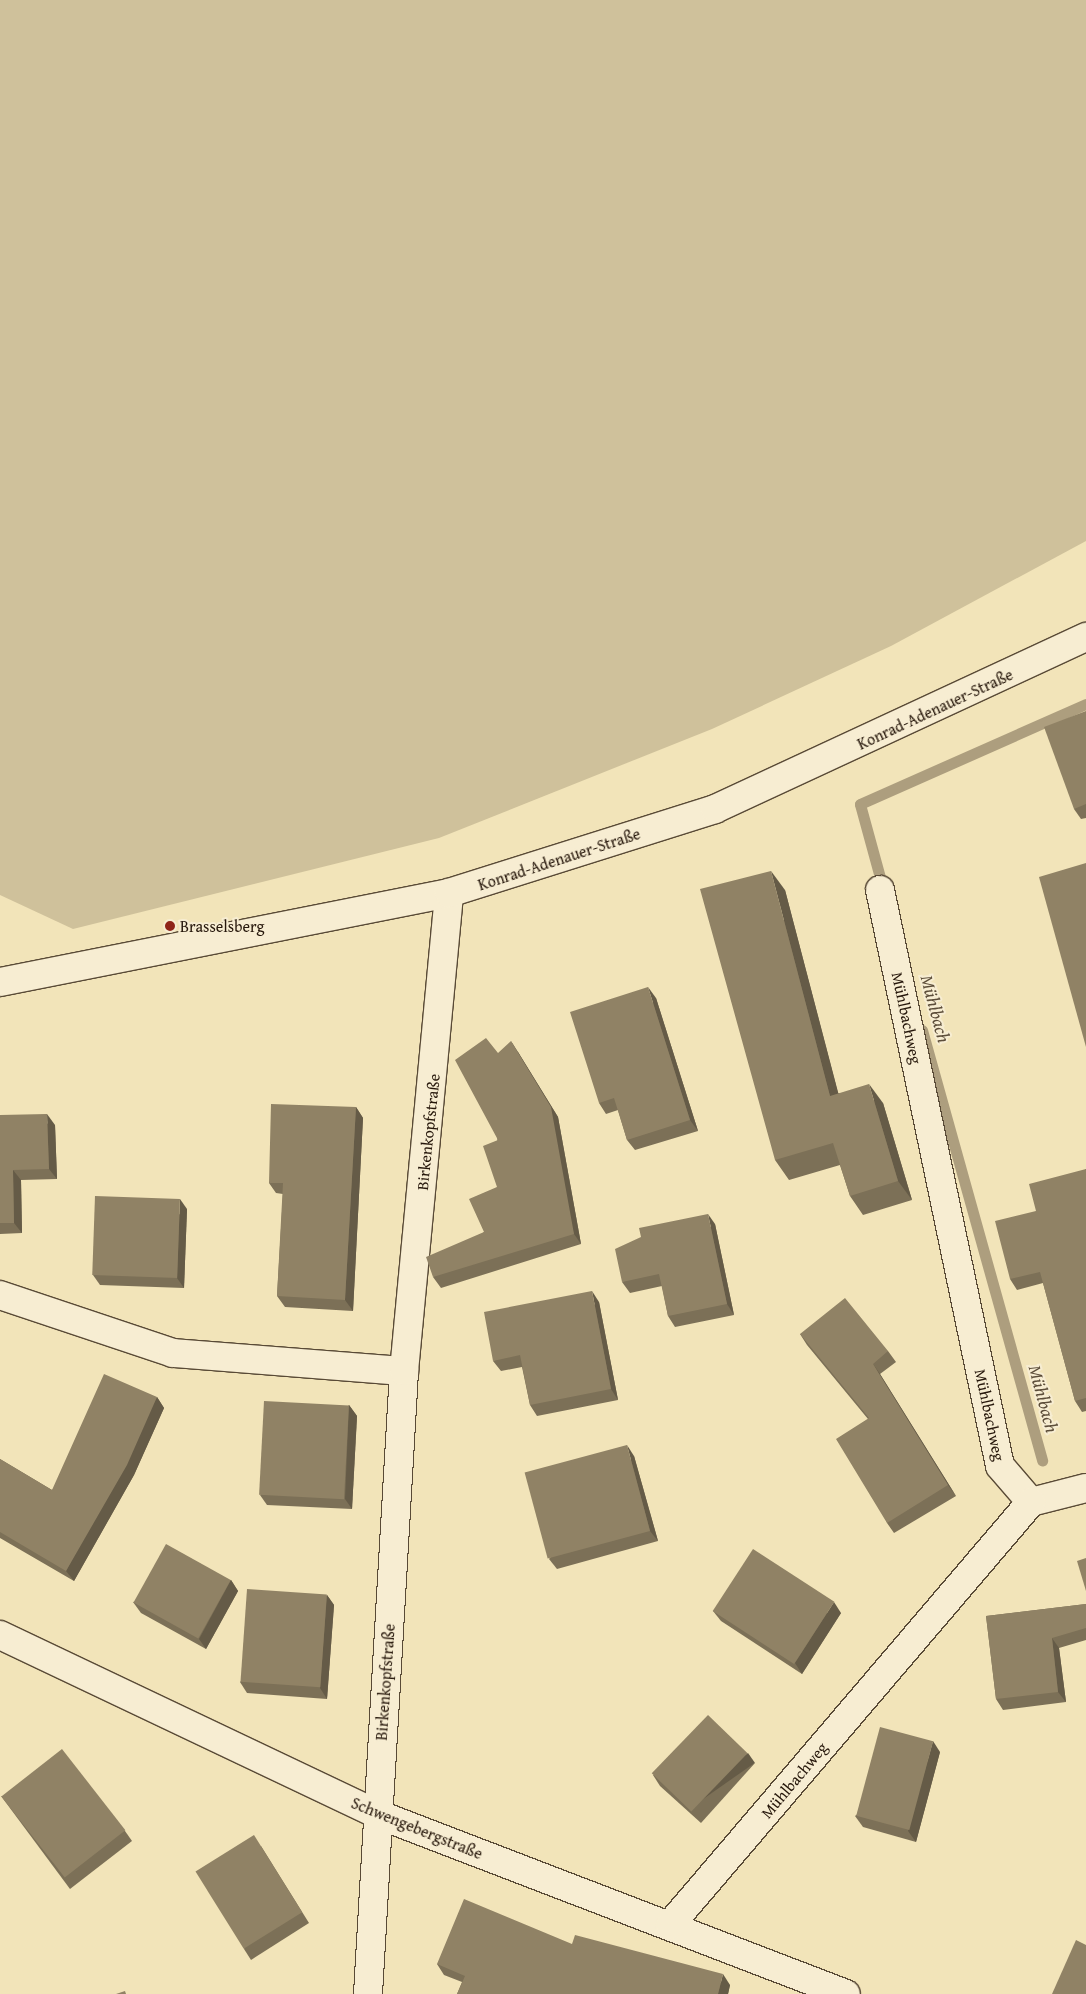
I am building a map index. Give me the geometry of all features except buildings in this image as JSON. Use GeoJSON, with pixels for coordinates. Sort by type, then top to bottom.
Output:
{"type":"FeatureCollection","features":[{"type":"Feature","properties":{"kind":"street","name":"Konrad-Adenauer-Straße"},"geometry":{"type":"LineString","coordinates":[[0,982],[449,893],[715,809],[1086,637]]}},
{"type":"Feature","properties":{"kind":"street","name":"Mühlbachweg"},"geometry":{"type":"LineString","coordinates":[[670,1925],[1031,1502],[1000,1466],[880,890]]}},
{"type":"Feature","properties":{"kind":"street","name":"Birkenkopfstraße"},"geometry":{"type":"LineString","coordinates":[[368,1994],[404,1371],[449,893]]}},
{"type":"Feature","properties":{"kind":"street"},"geometry":{"type":"LineString","coordinates":[[0,1295],[173,1352],[404,1371]]}},
{"type":"Feature","properties":{"kind":"street"},"geometry":{"type":"LineString","coordinates":[[1031,1502],[1086,1488]]}},
{"type":"Feature","properties":{"kind":"street","name":"Schwengebergstraße"},"geometry":{"type":"LineString","coordinates":[[0,1635],[377,1814],[846,1994]]}},
{"type":"Feature","properties":{"kind":"shaded area"},"geometry":{"type":"Polygon","coordinates":[[[0,0],[1086,0],[1086,541],[891,646],[712,729],[439,838],[73,929],[0,895],[0,0]]]}},
{"type":"Feature","properties":{"kind":"waterway","name":"Mühlbach"},"geometry":{"type":"LineString","coordinates":[[884,892],[860,804],[1086,704]]}},
{"type":"Feature","properties":{"kind":"waterway","name":"Mühlbach"},"geometry":{"type":"LineString","coordinates":[[922,1030],[1042,1461]]}},
{"type":"Feature","properties":{"kind":"place","name":"Brasselsberg"},"geometry":{"type":"Point","coordinates":[170,926]}}]}
